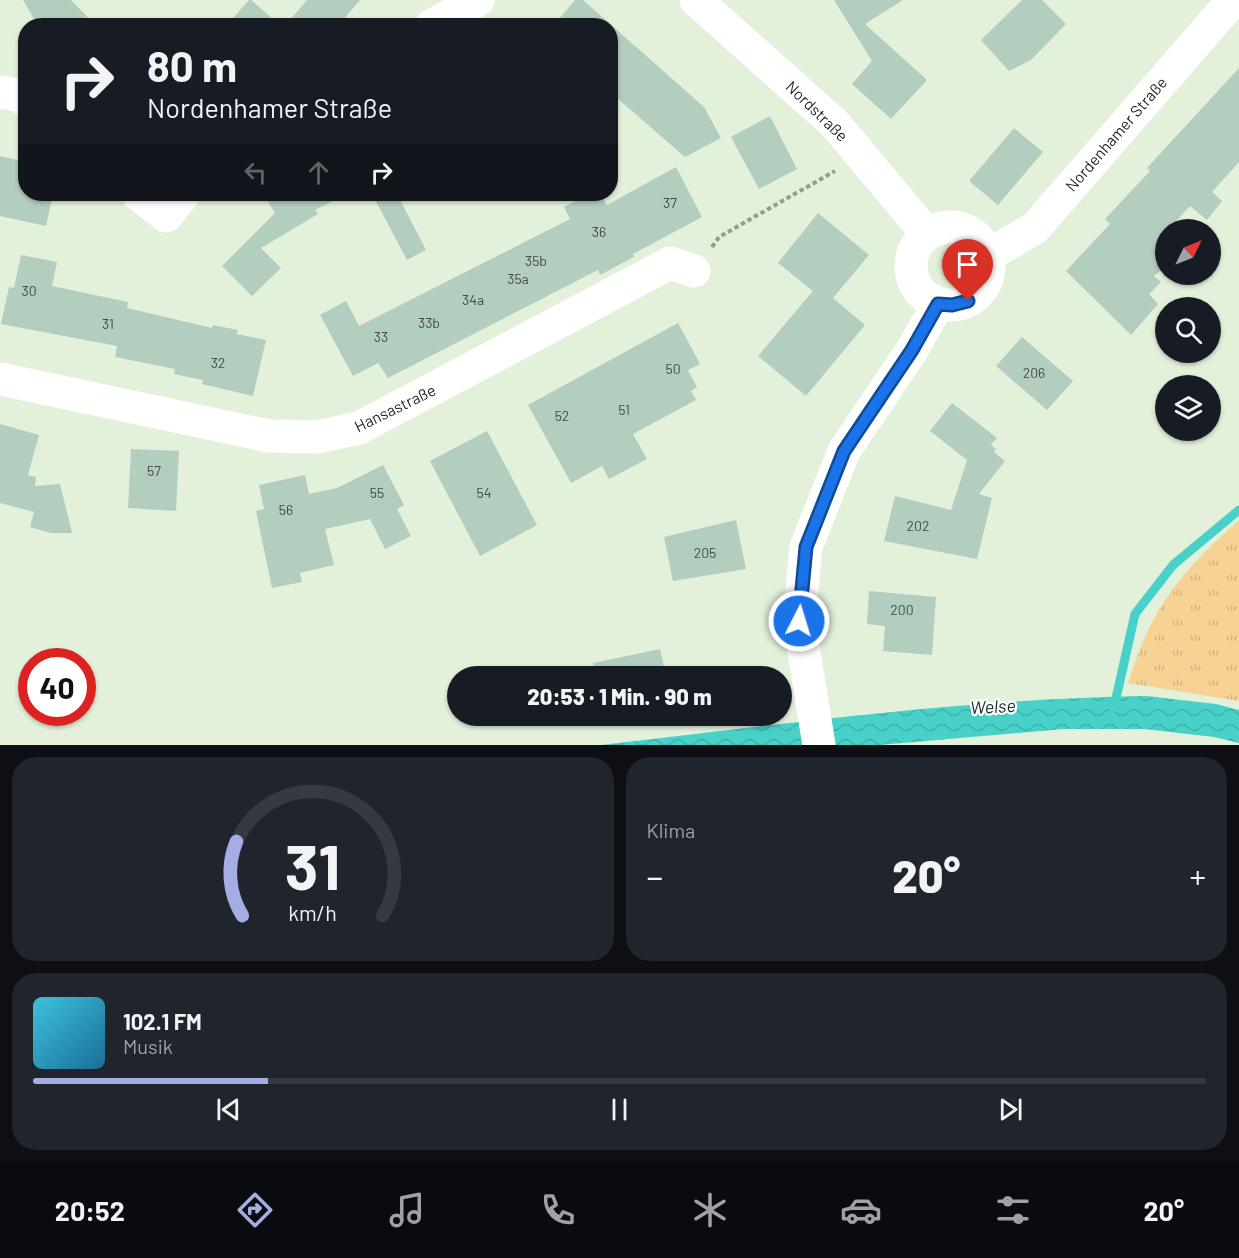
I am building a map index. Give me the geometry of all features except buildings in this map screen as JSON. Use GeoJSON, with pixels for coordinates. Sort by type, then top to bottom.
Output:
{"type":"FeatureCollection","features":[{"type":"Feature","properties":{"kind":"street"},"geometry":{"type":"LineString","coordinates":[[445,18],[478,0]]}},
{"type":"Feature","properties":{"kind":"street","name":"Nordstraße"},"geometry":{"type":"LineString","coordinates":[[696,0],[836,124],[927,234]]}},
{"type":"Feature","properties":{"kind":"street","name":"Nordenhamer Straße"},"geometry":{"type":"LineString","coordinates":[[988,255],[1035,228],[1233,0]]}},
{"type":"Feature","properties":{"kind":"street"},"geometry":{"type":"LineString","coordinates":[[0,92],[18,95]]}},
{"type":"Feature","properties":{"kind":"street"},"geometry":{"type":"LineString","coordinates":[[147,201],[166,216],[178,201]]}},
{"type":"Feature","properties":{"kind":"street"},"geometry":{"type":"LineString","coordinates":[[945,226],[965,229],[988,255],[988,276],[980,292],[968,301],[952,305],[938,304],[925,295],[913,279],[911,259],[927,234],[945,226]]}},
{"type":"Feature","properties":{"kind":"street","name":"Hansastraße"},"geometry":{"type":"LineString","coordinates":[[0,379],[269,435],[317,437],[359,428],[670,263],[694,271]]}},
{"type":"Feature","properties":{"kind":"street"},"geometry":{"type":"LineString","coordinates":[[819,745],[810,703],[799,621],[806,547],[844,451],[912,350],[938,304]]}},
{"type":"Feature","properties":{"kind":"path"},"geometry":{"type":"LineString","coordinates":[[694,271],[719,237],[839,169]]}},
{"type":"Feature","properties":{"kind":"green space"},"geometry":{"type":"Polygon","coordinates":[[[1239,520],[1239,701],[1128,683],[1147,632],[1170,592],[1200,557],[1239,520]]]}},
{"type":"Feature","properties":{"kind":"water","name":"Welse"},"geometry":{"type":"Polygon","coordinates":[[[1146,696],[1216,704],[1239,710],[1239,743],[1214,737],[1144,729],[1064,729],[880,745],[601,745],[762,726],[792,726],[792,723],[941,707],[1146,696]]]}},
{"type":"Feature","properties":{"kind":"waterway"},"geometry":{"type":"LineString","coordinates":[[1114,707],[1135,614],[1173,565],[1239,510]]}},
{"type":"Feature","properties":{"kind":"route"},"geometry":{"type":"LineString","coordinates":[[799,621],[806,547],[844,451],[912,350],[938,304],[952,305],[968,301]]}}]}
